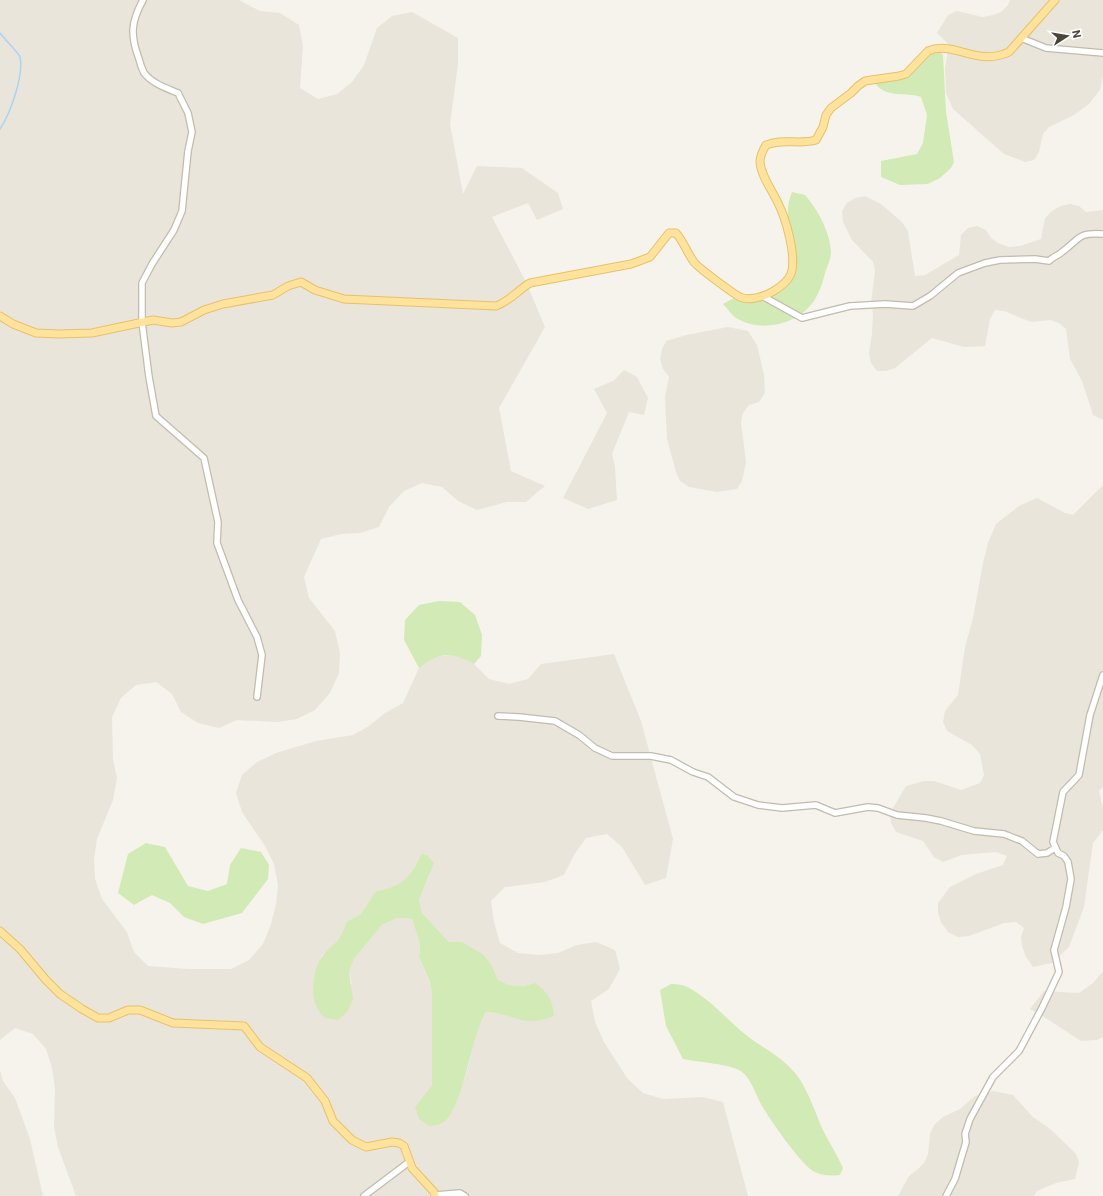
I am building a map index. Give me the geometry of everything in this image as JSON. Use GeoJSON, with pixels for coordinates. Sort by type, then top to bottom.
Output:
{"type":"FeatureCollection","features":[{"type":"Feature","properties":{"kind":"main road"},"geometry":{"type":"LineString","coordinates":[[0,316],[26,330],[46,334],[92,333],[153,320],[172,323],[181,322],[204,310],[229,303],[273,295],[294,283],[301,282],[315,290],[344,299],[496,306],[507,302],[517,290],[530,283],[631,264],[650,257],[669,233],[676,234],[682,240],[694,262],[739,297],[749,298],[764,296],[782,286],[790,276],[792,268],[791,247],[785,222],[779,205],[762,171],[760,161],[762,151],[766,145],[780,142],[797,143],[816,140],[823,127],[826,115],[831,108],[858,86],[865,81],[906,74],[928,51],[937,48],[944,48],[987,58],[998,57],[1008,52],[1056,0]]}},
{"type":"Feature","properties":{"kind":"main road"},"geometry":{"type":"LineString","coordinates":[[0,931],[20,949],[60,994],[98,1018],[109,1018],[128,1010],[140,1010],[173,1023],[244,1026],[260,1047],[307,1078],[325,1101],[333,1121],[352,1140],[366,1147],[392,1142],[399,1143],[404,1146],[408,1162],[434,1192],[435,1196]]}},
{"type":"Feature","properties":{"kind":"street"},"geometry":{"type":"LineString","coordinates":[[143,0],[135,15],[132,35],[139,60],[144,72],[160,86],[178,93],[188,113],[192,132],[188,151],[182,211],[174,230],[152,264],[142,283],[142,322],[149,377],[156,416],[204,458],[218,522],[217,543],[238,600],[257,637],[262,655],[257,697]]}},
{"type":"Feature","properties":{"kind":"street"},"geometry":{"type":"LineString","coordinates":[[1022,38],[1046,48],[1103,53]]}},
{"type":"Feature","properties":{"kind":"street"},"geometry":{"type":"LineString","coordinates":[[764,296],[802,318],[850,306],[885,304],[912,306],[930,296],[958,273],[985,263],[1000,260],[1035,259],[1049,261],[1064,251],[1074,240],[1092,233],[1103,234]]}},
{"type":"Feature","properties":{"kind":"street"},"geometry":{"type":"LineString","coordinates":[[946,1196],[955,1179],[966,1142],[965,1134],[970,1119],[993,1077],[1019,1051],[1059,972],[1054,950],[1066,907],[1071,879],[1068,862],[1064,856],[1058,853],[1053,842],[1063,792],[1079,776],[1090,715],[1103,675]]}},
{"type":"Feature","properties":{"kind":"street"},"geometry":{"type":"LineString","coordinates":[[498,716],[519,716],[555,721],[579,735],[595,748],[612,756],[652,756],[671,760],[693,772],[708,777],[734,797],[758,805],[782,808],[816,805],[835,813],[868,807],[878,808],[897,815],[941,821],[974,831],[1004,834],[1022,841],[1038,854],[1047,853],[1055,848]]}},
{"type":"Feature","properties":{"kind":"street"},"geometry":{"type":"LineString","coordinates":[[364,1196],[408,1162]]}},
{"type":"Feature","properties":{"kind":"street"},"geometry":{"type":"LineString","coordinates":[[435,1196],[460,1193],[465,1196]]}},
{"type":"Feature","properties":{"kind":"shaded area"},"geometry":{"type":"Polygon","coordinates":[[[0,0],[239,0],[260,11],[280,13],[299,25],[303,46],[300,88],[318,99],[337,94],[352,82],[364,65],[377,28],[392,16],[412,12],[458,38],[458,64],[450,124],[463,194],[477,166],[522,168],[558,193],[563,209],[537,220],[528,203],[492,217],[526,282],[545,327],[499,408],[511,471],[545,486],[526,502],[507,502],[477,510],[458,501],[442,487],[422,483],[404,491],[389,507],[379,527],[360,533],[341,534],[321,539],[304,577],[309,598],[335,631],[340,653],[339,673],[330,693],[315,710],[297,719],[278,722],[237,720],[219,728],[198,723],[181,712],[172,694],[156,682],[136,685],[121,698],[112,717],[113,759],[117,778],[113,800],[97,839],[94,859],[95,879],[102,899],[127,932],[134,952],[148,966],[189,969],[231,969],[249,960],[263,944],[271,924],[276,904],[278,885],[274,864],[265,846],[242,812],[236,793],[242,775],[257,762],[276,753],[316,741],[353,735],[369,726],[385,713],[403,703],[419,668],[436,657],[456,654],[474,664],[489,679],[509,684],[528,679],[541,664],[614,654],[641,721],[673,839],[666,878],[645,885],[622,847],[607,834],[586,838],[574,855],[564,875],[545,882],[505,887],[491,901],[494,922],[500,943],[518,953],[539,955],[558,953],[577,945],[596,942],[615,950],[620,969],[609,989],[591,1001],[595,1022],[604,1042],[627,1078],[643,1093],[663,1099],[703,1097],[723,1102],[748,1196],[76,1196],[58,1147],[54,1127],[55,1088],[52,1068],[46,1049],[33,1034],[15,1028],[0,1040],[0,0]],[[421,854],[409,877],[400,885],[375,892],[361,914],[346,922],[342,936],[321,957],[352,985],[349,972],[354,959],[382,925],[397,918],[412,919],[420,944],[419,957],[430,983],[432,995],[432,1085],[415,1107],[452,1112],[466,1074],[480,1020],[486,1012],[501,1013],[527,1021],[535,983],[523,986],[509,985],[498,980],[492,966],[462,942],[449,942],[422,913],[419,900],[429,876],[421,854]]]}},
{"type":"Feature","properties":{"kind":"shaded area"},"geometry":{"type":"Polygon","coordinates":[[[1010,0],[1103,0],[1103,75],[1100,90],[1089,104],[1074,115],[1049,127],[1043,134],[1039,152],[1034,160],[1025,162],[1004,154],[953,109],[946,93],[945,68],[949,45],[937,33],[948,15],[957,11],[983,17],[993,15],[1001,12],[1008,5],[1010,0]]]}},
{"type":"Feature","properties":{"kind":"shaded area"},"geometry":{"type":"Polygon","coordinates":[[[865,196],[881,204],[902,222],[908,231],[915,276],[925,275],[959,255],[961,235],[968,228],[977,226],[986,230],[991,238],[998,243],[1009,247],[1020,246],[1041,239],[1045,218],[1052,211],[1061,206],[1070,204],[1079,206],[1086,212],[1103,210],[1103,420],[1093,415],[1082,381],[1070,359],[1066,329],[1059,323],[1050,320],[1031,322],[1004,311],[995,310],[990,319],[985,346],[964,347],[932,338],[895,368],[886,371],[877,371],[871,363],[869,353],[873,313],[871,303],[875,271],[873,262],[852,240],[843,222],[842,211],[847,203],[855,198],[865,196]]]}},
{"type":"Feature","properties":{"kind":"shaded area"},"geometry":{"type":"Polygon","coordinates":[[[728,327],[748,331],[757,345],[764,375],[765,393],[759,402],[749,405],[743,413],[741,422],[746,462],[742,481],[737,489],[717,492],[689,487],[680,481],[676,472],[667,439],[665,397],[669,377],[663,369],[660,359],[662,349],[666,341],[686,335],[728,327]]]}},
{"type":"Feature","properties":{"kind":"shaded area"},"geometry":{"type":"Polygon","coordinates":[[[624,370],[637,377],[648,398],[644,415],[629,412],[612,454],[615,467],[617,500],[588,509],[563,498],[607,413],[594,389],[613,381],[624,370]]]}},
{"type":"Feature","properties":{"kind":"shaded area"},"geometry":{"type":"Polygon","coordinates":[[[1103,485],[1103,787],[1099,791],[1103,809],[1103,830],[1093,843],[1084,907],[1069,947],[1052,963],[1033,967],[1026,957],[1022,946],[1021,937],[1024,928],[1016,922],[1004,923],[969,936],[958,937],[948,932],[941,922],[938,913],[938,903],[950,887],[976,874],[1003,865],[1007,856],[996,852],[962,855],[943,862],[934,857],[923,841],[896,832],[891,823],[890,813],[906,786],[924,781],[934,781],[961,790],[980,783],[984,775],[980,754],[972,745],[947,731],[943,722],[945,711],[958,695],[965,647],[973,618],[983,563],[988,543],[996,524],[1019,506],[1037,498],[1065,513],[1073,515],[1103,485]]]}},
{"type":"Feature","properties":{"kind":"shaded area"},"geometry":{"type":"Polygon","coordinates":[[[1103,971],[1103,1037],[1097,1040],[1081,1041],[1030,1009],[1044,991],[1079,993],[1093,983],[1103,971]]]}},
{"type":"Feature","properties":{"kind":"shaded area"},"geometry":{"type":"Polygon","coordinates":[[[0,1070],[3,1081],[15,1098],[30,1139],[43,1196],[0,1196],[0,1070]]]}},
{"type":"Feature","properties":{"kind":"shaded area"},"geometry":{"type":"Polygon","coordinates":[[[993,1091],[1013,1095],[1033,1117],[1049,1128],[1076,1154],[1079,1162],[1075,1179],[1056,1183],[1037,1191],[1034,1196],[898,1196],[909,1176],[924,1163],[928,1154],[930,1134],[934,1125],[943,1117],[960,1109],[975,1096],[993,1091]]]}},
{"type":"Feature","properties":{"kind":"green space"},"geometry":{"type":"Polygon","coordinates":[[[931,49],[939,50],[943,55],[946,112],[954,162],[951,168],[940,178],[928,184],[900,185],[881,177],[881,161],[917,154],[923,143],[927,115],[921,97],[915,95],[894,94],[882,90],[877,86],[873,79],[875,77],[904,72],[914,66],[931,49]]]}},
{"type":"Feature","properties":{"kind":"green space"},"geometry":{"type":"Polygon","coordinates":[[[792,192],[805,195],[819,214],[826,229],[831,255],[822,284],[814,301],[799,315],[779,324],[768,326],[748,323],[736,318],[723,304],[746,294],[766,295],[774,293],[782,285],[790,269],[791,247],[788,214],[792,192]]]}},
{"type":"Feature","properties":{"kind":"green space"},"geometry":{"type":"Polygon","coordinates":[[[439,601],[460,602],[475,615],[482,635],[481,656],[474,664],[452,655],[446,655],[440,656],[419,668],[404,640],[405,620],[419,605],[439,601]]]}},
{"type":"Feature","properties":{"kind":"green space"},"geometry":{"type":"Polygon","coordinates":[[[146,843],[165,847],[188,886],[208,891],[227,884],[230,865],[241,848],[261,852],[269,865],[268,879],[242,913],[203,924],[184,917],[170,903],[152,895],[134,905],[118,893],[128,854],[146,843]]]}},
{"type":"Feature","properties":{"kind":"green space"},"geometry":{"type":"Polygon","coordinates":[[[421,854],[427,855],[434,863],[419,900],[422,913],[449,942],[462,942],[484,955],[492,966],[498,980],[509,985],[523,986],[535,983],[547,993],[552,1005],[554,1016],[540,1020],[526,1021],[501,1014],[486,1012],[476,1037],[456,1105],[449,1116],[442,1123],[430,1126],[419,1119],[415,1107],[432,1085],[432,995],[430,982],[419,957],[420,944],[412,919],[397,918],[382,925],[354,959],[349,972],[353,999],[348,1011],[338,1020],[325,1018],[317,1008],[313,989],[316,968],[322,957],[339,939],[346,922],[361,914],[375,892],[393,887],[404,880],[412,871],[421,854]]]}},
{"type":"Feature","properties":{"kind":"green space"},"geometry":{"type":"Polygon","coordinates":[[[671,984],[684,986],[698,993],[747,1036],[779,1058],[793,1070],[806,1090],[822,1128],[843,1168],[840,1175],[833,1176],[820,1174],[807,1167],[772,1121],[762,1106],[754,1088],[742,1072],[723,1065],[683,1059],[666,1026],[660,990],[671,984]]]}},
{"type":"Feature","properties":{"kind":"waterway"},"geometry":{"type":"LineString","coordinates":[[0,33],[19,55],[21,65],[18,84],[12,105],[0,129]]}}]}
